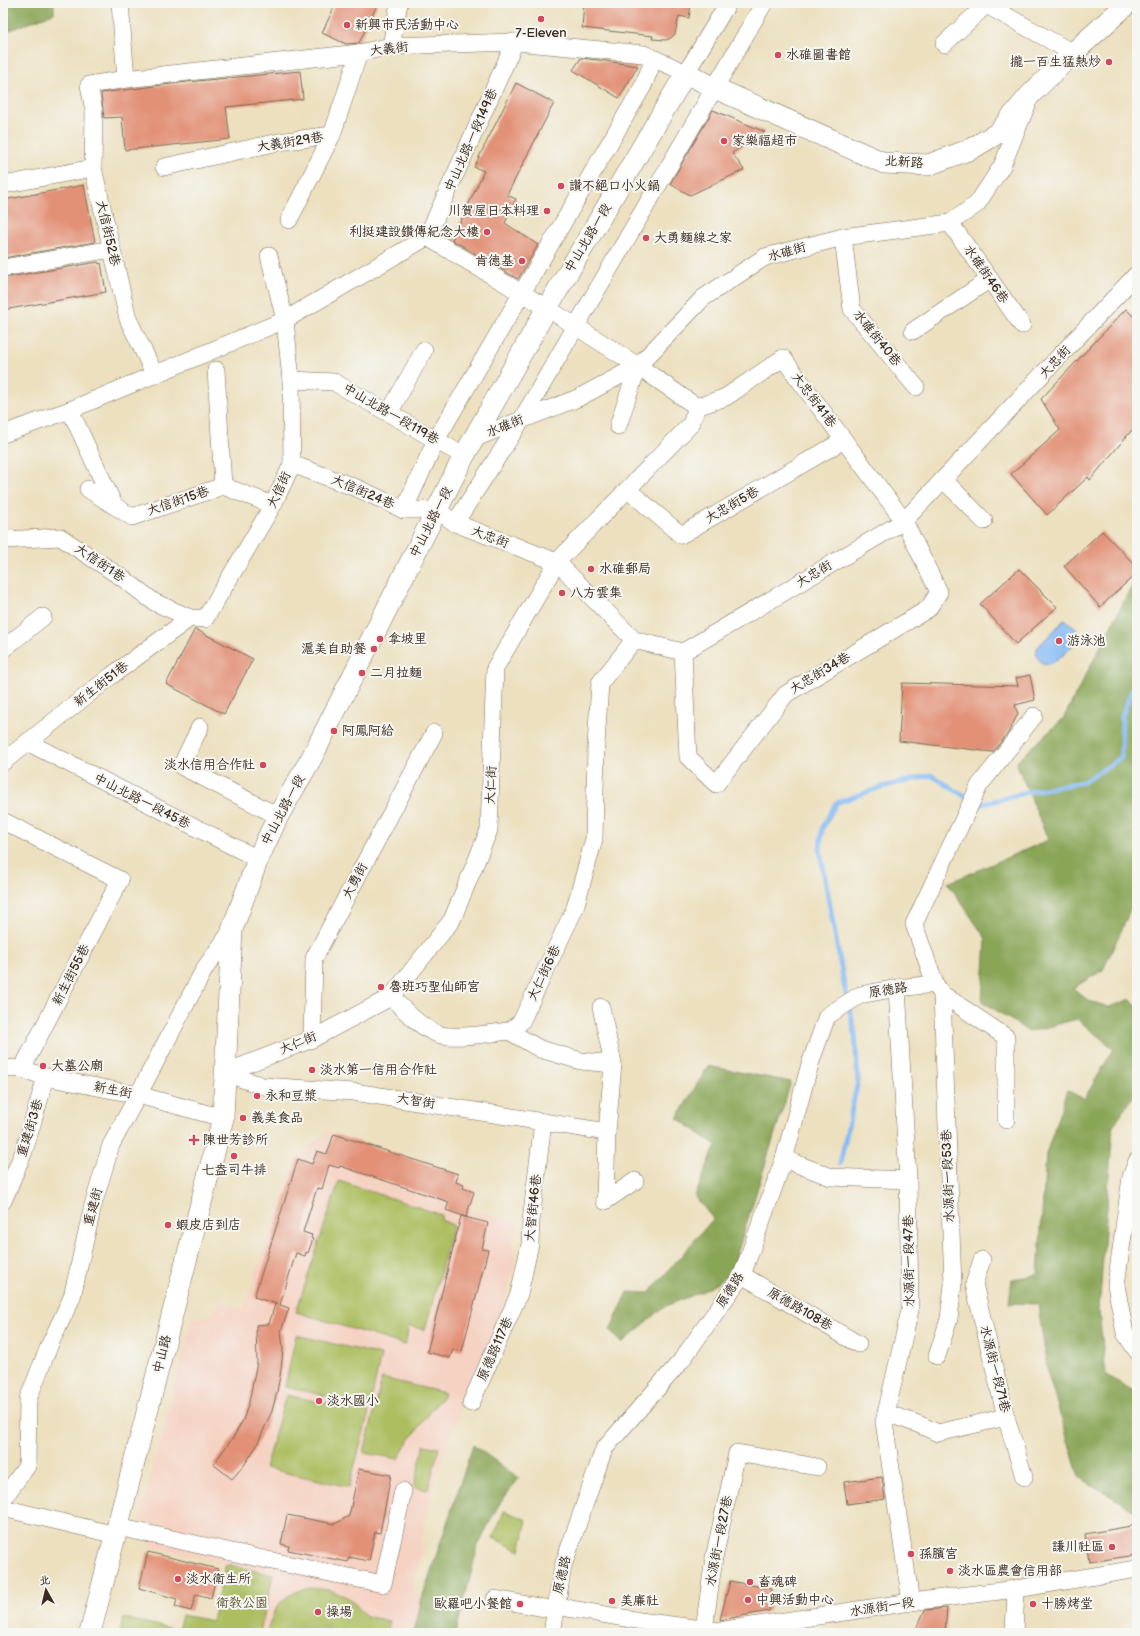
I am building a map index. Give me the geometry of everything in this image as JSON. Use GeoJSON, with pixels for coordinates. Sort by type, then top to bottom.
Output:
{"type":"FeatureCollection","features":[{"type":"Feature","properties":{"kind":"main road","name":"北新路"},"geometry":{"type":"LineString","coordinates":[[686,73],[715,88],[884,163],[928,165],[971,149],[998,133],[1030,95],[1128,3]]}},
{"type":"Feature","properties":{"kind":"main road","name":"中山北路一段"},"geometry":{"type":"LineString","coordinates":[[224,1073],[232,930],[258,859],[278,816],[312,757],[464,456],[547,308],[686,73]]}},
{"type":"Feature","properties":{"kind":"main road","name":"中山路"},"geometry":{"type":"LineString","coordinates":[[90,1633],[223,1118],[224,1073]]}},
{"type":"Feature","properties":{"kind":"street"},"geometry":{"type":"LineString","coordinates":[[120,3],[126,79]]}},
{"type":"Feature","properties":{"kind":"street"},"geometry":{"type":"LineString","coordinates":[[391,46],[399,3]]}},
{"type":"Feature","properties":{"kind":"street","name":"中山北路一段"},"geometry":{"type":"LineString","coordinates":[[686,73],[728,3]]}},
{"type":"Feature","properties":{"kind":"street"},"geometry":{"type":"LineString","coordinates":[[455,523],[522,419],[764,3]]}},
{"type":"Feature","properties":{"kind":"street"},"geometry":{"type":"LineString","coordinates":[[944,44],[986,4],[1073,53]]}},
{"type":"Feature","properties":{"kind":"street","name":"大義街"},"geometry":{"type":"LineString","coordinates":[[90,85],[126,79],[358,53],[391,46],[515,42],[644,54],[686,73]]}},
{"type":"Feature","properties":{"kind":"street","name":"中山北路一段149巷"},"geometry":{"type":"LineString","coordinates":[[427,237],[515,42]]}},
{"type":"Feature","properties":{"kind":"street","name":"大義街29巷"},"geometry":{"type":"LineString","coordinates":[[164,167],[279,142],[332,135],[358,53]]}},
{"type":"Feature","properties":{"kind":"street"},"geometry":{"type":"LineString","coordinates":[[404,510],[436,440],[644,86],[654,59]]}},
{"type":"Feature","properties":{"kind":"street","name":"大信街52巷"},"geometry":{"type":"LineString","coordinates":[[90,85],[94,111],[92,168],[128,319],[155,375]]}},
{"type":"Feature","properties":{"kind":"street","name":"水碓街"},"geometry":{"type":"LineString","coordinates":[[475,438],[578,398],[638,366],[703,298],[765,257],[843,237],[950,223],[977,204],[1002,166],[1030,95]]}},
{"type":"Feature","properties":{"kind":"street"},"geometry":{"type":"LineString","coordinates":[[288,220],[332,135]]}},
{"type":"Feature","properties":{"kind":"street"},"geometry":{"type":"LineString","coordinates":[[3,185],[92,168]]}},
{"type":"Feature","properties":{"kind":"street","name":"水碓街46巷"},"geometry":{"type":"LineString","coordinates":[[950,223],[1022,326]]}},
{"type":"Feature","properties":{"kind":"street"},"geometry":{"type":"LineString","coordinates":[[3,434],[70,410],[285,320],[427,237],[576,326],[638,366],[697,407],[692,424],[557,562]]}},
{"type":"Feature","properties":{"kind":"street","name":"水碓街40巷"},"geometry":{"type":"LineString","coordinates":[[843,237],[852,309],[916,387]]}},
{"type":"Feature","properties":{"kind":"street"},"geometry":{"type":"LineString","coordinates":[[3,268],[112,249]]}},
{"type":"Feature","properties":{"kind":"street","name":"大信街"},"geometry":{"type":"LineString","coordinates":[[197,618],[273,505],[292,464],[291,380],[285,320],[269,256]]}},
{"type":"Feature","properties":{"kind":"street","name":"大忠街"},"geometry":{"type":"LineString","coordinates":[[683,652],[904,521],[1137,274]]}},
{"type":"Feature","properties":{"kind":"street"},"geometry":{"type":"LineString","coordinates":[[913,331],[990,279]]}},
{"type":"Feature","properties":{"kind":"street"},"geometry":{"type":"LineString","coordinates":[[389,413],[424,350]]}},
{"type":"Feature","properties":{"kind":"street","name":"大忠街41巷"},"geometry":{"type":"LineString","coordinates":[[697,407],[726,397],[782,358],[904,521]]}},
{"type":"Feature","properties":{"kind":"street"},"geometry":{"type":"LineString","coordinates":[[618,426],[638,366]]}},
{"type":"Feature","properties":{"kind":"street"},"geometry":{"type":"LineString","coordinates":[[216,370],[223,486]]}},
{"type":"Feature","properties":{"kind":"street","name":"中山北路一段119巷"},"geometry":{"type":"LineString","coordinates":[[291,380],[334,382],[464,456]]}},
{"type":"Feature","properties":{"kind":"street"},"geometry":{"type":"LineString","coordinates":[[70,410],[114,505]]}},
{"type":"Feature","properties":{"kind":"street","name":"大忠街5巷"},"geometry":{"type":"LineString","coordinates":[[628,490],[681,535],[844,440]]}},
{"type":"Feature","properties":{"kind":"street","name":"大信街24巷"},"geometry":{"type":"LineString","coordinates":[[292,464],[359,489],[404,510],[437,510]]}},
{"type":"Feature","properties":{"kind":"street"},"geometry":{"type":"LineString","coordinates":[[943,480],[984,521]]}},
{"type":"Feature","properties":{"kind":"street","name":"大信街15巷"},"geometry":{"type":"LineString","coordinates":[[88,489],[132,517],[223,486],[273,505]]}},
{"type":"Feature","properties":{"kind":"street","name":"大忠街"},"geometry":{"type":"LineString","coordinates":[[437,510],[455,523],[557,562],[634,640]]}},
{"type":"Feature","properties":{"kind":"street","name":"大忠街34巷"},"geometry":{"type":"LineString","coordinates":[[683,652],[688,757],[716,784],[786,694],[928,609],[939,592],[904,521]]}},
{"type":"Feature","properties":{"kind":"street","name":"大信街1巷"},"geometry":{"type":"LineString","coordinates":[[3,540],[60,537],[124,579],[154,602],[197,618]]}},
{"type":"Feature","properties":{"kind":"street","name":"大仁街"},"geometry":{"type":"LineString","coordinates":[[224,1073],[312,1039],[391,997],[452,920],[489,830],[494,668],[557,562]]}},
{"type":"Feature","properties":{"kind":"street"},"geometry":{"type":"LineString","coordinates":[[3,649],[43,617]]}},
{"type":"Feature","properties":{"kind":"street","name":"新生街51巷"},"geometry":{"type":"LineString","coordinates":[[3,761],[111,676],[197,618]]}},
{"type":"Feature","properties":{"kind":"street"},"geometry":{"type":"LineString","coordinates":[[634,640],[683,652]]}},
{"type":"Feature","properties":{"kind":"street","name":"大仁街6巷"},"geometry":{"type":"LineString","coordinates":[[509,1031],[521,1022],[574,908],[594,839],[596,745],[600,683],[634,640]]}},
{"type":"Feature","properties":{"kind":"street","name":"水源街一段53巷"},"geometry":{"type":"LineString","coordinates":[[937,1356],[949,1319],[953,1284],[939,989],[914,924],[979,786],[1034,716]]}},
{"type":"Feature","properties":{"kind":"street"},"geometry":{"type":"LineString","coordinates":[[200,727],[181,766],[278,816]]}},
{"type":"Feature","properties":{"kind":"street","name":"大勇街"},"geometry":{"type":"LineString","coordinates":[[312,1039],[314,958],[434,733]]}},
{"type":"Feature","properties":{"kind":"street","name":"中山北路一段45巷"},"geometry":{"type":"LineString","coordinates":[[27,742],[258,859]]}},
{"type":"Feature","properties":{"kind":"street","name":"新生街55巷"},"geometry":{"type":"LineString","coordinates":[[3,821],[120,880],[22,1069]]}},
{"type":"Feature","properties":{"kind":"street","name":"重建街"},"geometry":{"type":"LineString","coordinates":[[3,1499],[27,1466],[28,1400],[50,1344],[72,1297],[92,1205],[111,1145],[205,968],[232,930]]}},
{"type":"Feature","properties":{"kind":"street","name":"原德路"},"geometry":{"type":"LineString","coordinates":[[552,1633],[563,1566],[604,1449],[681,1361],[742,1275],[784,1159],[810,1064],[827,1016],[860,995],[897,988],[939,989]]}},
{"type":"Feature","properties":{"kind":"street","name":"水源街一段47巷"},"geometry":{"type":"LineString","coordinates":[[897,988],[908,1180],[910,1310],[884,1422],[911,1602]]}},
{"type":"Feature","properties":{"kind":"street"},"geometry":{"type":"LineString","coordinates":[[939,989],[1006,1037],[1006,1120]]}},
{"type":"Feature","properties":{"kind":"street"},"geometry":{"type":"LineString","coordinates":[[391,997],[419,1023],[439,1034],[460,1036],[509,1031],[540,1049],[581,1061],[613,1064]]}},
{"type":"Feature","properties":{"kind":"street"},"geometry":{"type":"LineString","coordinates":[[601,1007],[613,1064],[607,1132],[607,1186],[605,1201],[634,1181]]}},
{"type":"Feature","properties":{"kind":"street","name":"新生街"},"geometry":{"type":"LineString","coordinates":[[3,1068],[22,1069],[46,1077],[138,1095],[223,1118]]}},
{"type":"Feature","properties":{"kind":"street","name":"大智街"},"geometry":{"type":"LineString","coordinates":[[224,1073],[263,1086],[354,1092],[607,1132]]}},
{"type":"Feature","properties":{"kind":"street","name":"重建街3巷"},"geometry":{"type":"LineString","coordinates":[[3,1201],[24,1152],[46,1077]]}},
{"type":"Feature","properties":{"kind":"street","name":"大智街46巷"},"geometry":{"type":"LineString","coordinates":[[519,1294],[530,1244],[531,1221],[543,1122]]}},
{"type":"Feature","properties":{"kind":"street"},"geometry":{"type":"LineString","coordinates":[[784,1159],[832,1177],[908,1180]]}},
{"type":"Feature","properties":{"kind":"street"},"geometry":{"type":"LineString","coordinates":[[1137,1161],[1131,1177],[1116,1285],[1125,1333],[1137,1351]]}},
{"type":"Feature","properties":{"kind":"street"},"geometry":{"type":"LineString","coordinates":[[953,1284],[974,1284],[982,1260]]}},
{"type":"Feature","properties":{"kind":"street","name":"原德路108巷"},"geometry":{"type":"LineString","coordinates":[[742,1275],[858,1344]]}},
{"type":"Feature","properties":{"kind":"street","name":"水源街一段71巷"},"geometry":{"type":"LineString","coordinates":[[974,1284],[1006,1417],[1024,1477]]}},
{"type":"Feature","properties":{"kind":"street","name":"原德路117巷"},"geometry":{"type":"LineString","coordinates":[[471,1403],[519,1294]]}},
{"type":"Feature","properties":{"kind":"street"},"geometry":{"type":"LineString","coordinates":[[886,1413],[918,1424],[938,1433],[1006,1417]]}},
{"type":"Feature","properties":{"kind":"street","name":"水源街一段27巷"},"geometry":{"type":"LineString","coordinates":[[713,1631],[714,1558],[737,1453],[817,1466]]}},
{"type":"Feature","properties":{"kind":"street"},"geometry":{"type":"LineString","coordinates":[[3,1508],[383,1584],[403,1491]]}},
{"type":"Feature","properties":{"kind":"street","name":"水源街一段"},"geometry":{"type":"LineString","coordinates":[[495,1599],[555,1608],[646,1628],[713,1631],[790,1627],[911,1602],[1016,1589],[1137,1570]]}},
{"type":"Feature","properties":{"kind":"street"},"geometry":{"type":"LineString","coordinates":[[1014,1633],[1016,1589]]}},
{"type":"Feature","properties":{"kind":"shaded area","name":"淡水國小"},"geometry":{"type":"Polygon","coordinates":[[[328,1132],[460,1174],[464,1184],[476,1190],[471,1210],[519,1221],[512,1246],[516,1264],[496,1327],[479,1376],[454,1425],[437,1473],[423,1529],[420,1557],[411,1593],[422,1598],[414,1633],[260,1633],[273,1575],[150,1546],[155,1527],[139,1523],[192,1318],[210,1317],[221,1301],[243,1311],[299,1153],[304,1155],[308,1146],[328,1132]]]}},
{"type":"Feature","properties":{"kind":"shaded area"},"geometry":{"type":"Polygon","coordinates":[[[1137,1224],[1137,1302],[1133,1291],[1134,1243],[1137,1224]]]}},
{"type":"Feature","properties":{"kind":"green space"},"geometry":{"type":"Polygon","coordinates":[[[3,3],[54,3],[54,13],[3,33],[3,3]]]}},
{"type":"Feature","properties":{"kind":"green space"},"geometry":{"type":"Polygon","coordinates":[[[1137,576],[1137,890],[1126,920],[1103,970],[1073,988],[1089,1001],[1109,1007],[1131,999],[1137,1007],[1137,1090],[1113,1126],[1099,1311],[1106,1375],[1137,1393],[1137,1475],[1135,1492],[1137,1493],[1137,1512],[1079,1477],[1048,1374],[1038,1304],[1009,1303],[1012,1279],[1038,1275],[1046,1154],[1067,1090],[1084,1099],[1114,1049],[1077,1019],[1029,1032],[982,1001],[986,939],[948,883],[1048,840],[1016,762],[1063,719],[1137,576]]]}},
{"type":"Feature","properties":{"kind":"green space"},"geometry":{"type":"Polygon","coordinates":[[[708,1066],[791,1082],[731,1273],[708,1289],[664,1307],[622,1343],[610,1330],[628,1292],[649,1293],[713,1219],[695,1196],[716,1145],[677,1118],[708,1066]]]}},
{"type":"Feature","properties":{"kind":"green space"},"geometry":{"type":"Polygon","coordinates":[[[339,1181],[442,1215],[441,1220],[453,1225],[425,1330],[409,1326],[405,1345],[296,1312],[339,1181]]]}},
{"type":"Feature","properties":{"kind":"green space"},"geometry":{"type":"Polygon","coordinates":[[[296,1335],[381,1355],[370,1405],[285,1387],[296,1335]]]}},
{"type":"Feature","properties":{"kind":"green space"},"geometry":{"type":"Polygon","coordinates":[[[382,1378],[445,1393],[404,1447],[399,1459],[364,1453],[382,1378]]]}},
{"type":"Feature","properties":{"kind":"green space"},"geometry":{"type":"Polygon","coordinates":[[[286,1395],[369,1412],[349,1487],[265,1468],[286,1395]]]}},
{"type":"Feature","properties":{"kind":"green space"},"geometry":{"type":"Polygon","coordinates":[[[424,1445],[439,1448],[428,1490],[414,1487],[424,1445]]]}},
{"type":"Feature","properties":{"kind":"green space"},"geometry":{"type":"Polygon","coordinates":[[[473,1445],[519,1478],[498,1506],[478,1545],[456,1633],[414,1633],[422,1598],[473,1445]]]}},
{"type":"Feature","properties":{"kind":"green space"},"geometry":{"type":"Polygon","coordinates":[[[504,1511],[527,1520],[520,1551],[493,1538],[504,1511]]]}},
{"type":"Feature","properties":{"kind":"green space","name":"衛教公園"},"geometry":{"type":"Polygon","coordinates":[[[226,1564],[273,1575],[260,1633],[120,1633],[123,1618],[178,1630],[182,1615],[212,1621],[226,1564]]]}},
{"type":"Feature","properties":{"kind":"green space","name":"操場"},"geometry":{"type":"Polygon","coordinates":[[[311,1588],[330,1590],[349,1598],[366,1616],[389,1621],[386,1633],[267,1633],[276,1609],[281,1603],[293,1593],[311,1588]]]}},
{"type":"Feature","properties":{"kind":"water","name":"游泳池"},"geometry":{"type":"Polygon","coordinates":[[[1065,619],[1082,635],[1057,660],[1046,664],[1041,662],[1038,659],[1036,652],[1037,648],[1065,619]]]}},
{"type":"Feature","properties":{"kind":"building","name":"新興市民活動中心"},"geometry":{"type":"Polygon","coordinates":[[[336,3],[378,3],[359,43],[346,44],[322,33],[336,3]]]}},
{"type":"Feature","properties":{"kind":"building"},"geometry":{"type":"Polygon","coordinates":[[[584,3],[691,3],[689,18],[679,16],[675,34],[666,40],[652,39],[653,36],[582,28],[584,3]]]}},
{"type":"Feature","properties":{"kind":"building"},"geometry":{"type":"Polygon","coordinates":[[[581,58],[638,66],[619,98],[573,70],[581,58]]]}},
{"type":"Feature","properties":{"kind":"building"},"geometry":{"type":"Polygon","coordinates":[[[300,71],[303,99],[226,107],[230,139],[125,150],[122,117],[104,118],[101,93],[187,82],[300,71]]]}},
{"type":"Feature","properties":{"kind":"building"},"geometry":{"type":"Polygon","coordinates":[[[516,83],[554,103],[507,195],[516,199],[505,223],[538,245],[518,279],[452,240],[484,171],[474,167],[516,83]]]}},
{"type":"Feature","properties":{"kind":"building"},"geometry":{"type":"Polygon","coordinates":[[[713,110],[765,132],[732,153],[744,170],[690,195],[670,184],[713,110]]]}},
{"type":"Feature","properties":{"kind":"building"},"geometry":{"type":"Polygon","coordinates":[[[84,185],[95,242],[3,258],[3,200],[84,185]]]}},
{"type":"Feature","properties":{"kind":"building"},"geometry":{"type":"Polygon","coordinates":[[[98,262],[99,264],[101,263],[106,292],[3,310],[3,278],[98,262]]]}},
{"type":"Feature","properties":{"kind":"building"},"geometry":{"type":"Polygon","coordinates":[[[1126,309],[1137,320],[1137,424],[1090,480],[1088,477],[1047,515],[1011,474],[1060,430],[1041,399],[1126,309]]]}},
{"type":"Feature","properties":{"kind":"building"},"geometry":{"type":"Polygon","coordinates":[[[1102,531],[1137,567],[1137,573],[1100,607],[1064,566],[1102,531]]]}},
{"type":"Feature","properties":{"kind":"building"},"geometry":{"type":"Polygon","coordinates":[[[1019,569],[1057,607],[1016,644],[980,604],[1019,569]]]}},
{"type":"Feature","properties":{"kind":"building"},"geometry":{"type":"Polygon","coordinates":[[[195,629],[253,659],[224,714],[166,684],[195,629]]]}},
{"type":"Feature","properties":{"kind":"building"},"geometry":{"type":"Polygon","coordinates":[[[1030,675],[1035,700],[1015,705],[1018,714],[1008,733],[993,752],[899,741],[902,683],[1018,686],[1016,678],[1030,675]]]}},
{"type":"Feature","properties":{"kind":"building"},"geometry":{"type":"Polygon","coordinates":[[[334,1134],[458,1174],[456,1182],[464,1185],[463,1188],[474,1192],[466,1217],[446,1210],[449,1202],[340,1166],[339,1168],[329,1165],[322,1189],[317,1188],[303,1232],[312,1235],[311,1238],[313,1239],[308,1253],[306,1252],[305,1256],[296,1253],[280,1305],[289,1308],[281,1331],[283,1349],[281,1370],[272,1411],[256,1447],[245,1464],[232,1479],[213,1464],[233,1438],[243,1420],[249,1402],[257,1362],[256,1325],[269,1324],[275,1304],[277,1304],[254,1297],[298,1159],[312,1164],[317,1151],[327,1154],[334,1134]]]}},
{"type":"Feature","properties":{"kind":"building"},"geometry":{"type":"Polygon","coordinates":[[[461,1216],[488,1223],[482,1249],[488,1250],[462,1351],[453,1349],[450,1358],[427,1352],[461,1216]]]}},
{"type":"Feature","properties":{"kind":"building"},"geometry":{"type":"Polygon","coordinates":[[[359,1469],[391,1475],[380,1533],[375,1532],[369,1561],[349,1557],[348,1562],[288,1550],[289,1546],[281,1544],[287,1515],[335,1524],[349,1516],[359,1469]]]}},
{"type":"Feature","properties":{"kind":"building"},"geometry":{"type":"Polygon","coordinates":[[[882,1477],[885,1499],[847,1504],[844,1482],[882,1477]]]}},
{"type":"Feature","properties":{"kind":"building","name":"謙川社區"},"geometry":{"type":"Polygon","coordinates":[[[1137,1525],[1137,1555],[1089,1562],[1085,1534],[1137,1525]]]}},
{"type":"Feature","properties":{"kind":"building","name":"淡水衛生所"},"geometry":{"type":"Polygon","coordinates":[[[148,1552],[218,1569],[211,1598],[196,1594],[191,1611],[175,1607],[177,1599],[139,1588],[148,1552]]]}},
{"type":"Feature","properties":{"kind":"building","name":"中興活動中心"},"geometry":{"type":"Polygon","coordinates":[[[730,1581],[772,1589],[769,1611],[720,1620],[730,1581]]]}},
{"type":"Feature","properties":{"kind":"building"},"geometry":{"type":"Polygon","coordinates":[[[947,1608],[945,1633],[914,1633],[925,1610],[947,1608]]]}},
{"type":"Feature","properties":{"kind":"waterway"},"geometry":{"type":"LineString","coordinates":[[840,1164],[858,1081],[855,1033],[844,984],[820,851],[822,829],[836,803],[882,787],[931,775],[979,805],[1032,791],[1083,782],[1121,758],[1122,716],[1137,678]]}},
{"type":"Feature","properties":{"kind":"place","name":"7-Eleven"},"geometry":{"type":"Point","coordinates":[541,19]}},
{"type":"Feature","properties":{"kind":"place","name":"新興市民活動中心"},"geometry":{"type":"Point","coordinates":[347,25]}},
{"type":"Feature","properties":{"kind":"place","name":"水碓圖書館"},"geometry":{"type":"Point","coordinates":[778,55]}},
{"type":"Feature","properties":{"kind":"place","name":"攏一百生猛熱炒"},"geometry":{"type":"Point","coordinates":[1109,62]}},
{"type":"Feature","properties":{"kind":"place","name":"家樂福超市"},"geometry":{"type":"Point","coordinates":[724,141]}},
{"type":"Feature","properties":{"kind":"place","name":"讚不絕口小火鍋"},"geometry":{"type":"Point","coordinates":[561,186]}},
{"type":"Feature","properties":{"kind":"place","name":"川賀屋日本料理"},"geometry":{"type":"Point","coordinates":[547,211]}},
{"type":"Feature","properties":{"kind":"place","name":"利挺建設鑽傳紀念大樓"},"geometry":{"type":"Point","coordinates":[487,232]}},
{"type":"Feature","properties":{"kind":"place","name":"大勇麵線之家"},"geometry":{"type":"Point","coordinates":[646,238]}},
{"type":"Feature","properties":{"kind":"place","name":"肯德基"},"geometry":{"type":"Point","coordinates":[522,261]}},
{"type":"Feature","properties":{"kind":"place","name":"水碓郵局"},"geometry":{"type":"Point","coordinates":[591,569]}},
{"type":"Feature","properties":{"kind":"place","name":"八方雲集"},"geometry":{"type":"Point","coordinates":[562,593]}},
{"type":"Feature","properties":{"kind":"place","name":"拿坡里"},"geometry":{"type":"Point","coordinates":[380,639]}},
{"type":"Feature","properties":{"kind":"place","name":"游泳池"},"geometry":{"type":"Point","coordinates":[1059,641]}},
{"type":"Feature","properties":{"kind":"place","name":"滬美自助餐"},"geometry":{"type":"Point","coordinates":[374,649]}},
{"type":"Feature","properties":{"kind":"place","name":"二月拉麵"},"geometry":{"type":"Point","coordinates":[362,673]}},
{"type":"Feature","properties":{"kind":"place","name":"阿鳳阿給"},"geometry":{"type":"Point","coordinates":[334,731]}},
{"type":"Feature","properties":{"kind":"place","name":"淡水信用合作社"},"geometry":{"type":"Point","coordinates":[263,765]}},
{"type":"Feature","properties":{"kind":"place","name":"魯班巧聖仙師宮"},"geometry":{"type":"Point","coordinates":[381,987]}},
{"type":"Feature","properties":{"kind":"place","name":"大墓公廟"},"geometry":{"type":"Point","coordinates":[43,1066]}},
{"type":"Feature","properties":{"kind":"place","name":"淡水第一信用合作社"},"geometry":{"type":"Point","coordinates":[312,1070]}},
{"type":"Feature","properties":{"kind":"place","name":"永和豆漿"},"geometry":{"type":"Point","coordinates":[257,1096]}},
{"type":"Feature","properties":{"kind":"place","name":"義美食品"},"geometry":{"type":"Point","coordinates":[243,1118]}},
{"type":"Feature","properties":{"kind":"place","name":"陳世芳診所"},"geometry":{"type":"Point","coordinates":[194,1140]}},
{"type":"Feature","properties":{"kind":"place","name":"七盎司牛排"},"geometry":{"type":"Point","coordinates":[234,1156]}},
{"type":"Feature","properties":{"kind":"place","name":"蝦皮店到店"},"geometry":{"type":"Point","coordinates":[168,1225]}},
{"type":"Feature","properties":{"kind":"place","name":"淡水國小"},"geometry":{"type":"Point","coordinates":[319,1401]}},
{"type":"Feature","properties":{"kind":"place","name":"謙川社區"},"geometry":{"type":"Point","coordinates":[1112,1547]}},
{"type":"Feature","properties":{"kind":"place","name":"孫臏宮"},"geometry":{"type":"Point","coordinates":[911,1554]}},
{"type":"Feature","properties":{"kind":"place","name":"淡水區農會信用部"},"geometry":{"type":"Point","coordinates":[950,1571]}},
{"type":"Feature","properties":{"kind":"place","name":"淡水衛生所"},"geometry":{"type":"Point","coordinates":[178,1579]}},
{"type":"Feature","properties":{"kind":"place","name":"畜魂碑"},"geometry":{"type":"Point","coordinates":[750,1582]}},
{"type":"Feature","properties":{"kind":"place","name":"中興活動中心"},"geometry":{"type":"Point","coordinates":[748,1600]}},
{"type":"Feature","properties":{"kind":"place","name":"美廉社"},"geometry":{"type":"Point","coordinates":[612,1601]}},
{"type":"Feature","properties":{"kind":"place","name":"歐羅吧小餐館"},"geometry":{"type":"Point","coordinates":[520,1604]}},
{"type":"Feature","properties":{"kind":"place","name":"十勝烤堂"},"geometry":{"type":"Point","coordinates":[1033,1604]}},
{"type":"Feature","properties":{"kind":"place","name":"操場"},"geometry":{"type":"Point","coordinates":[318,1612]}}]}
